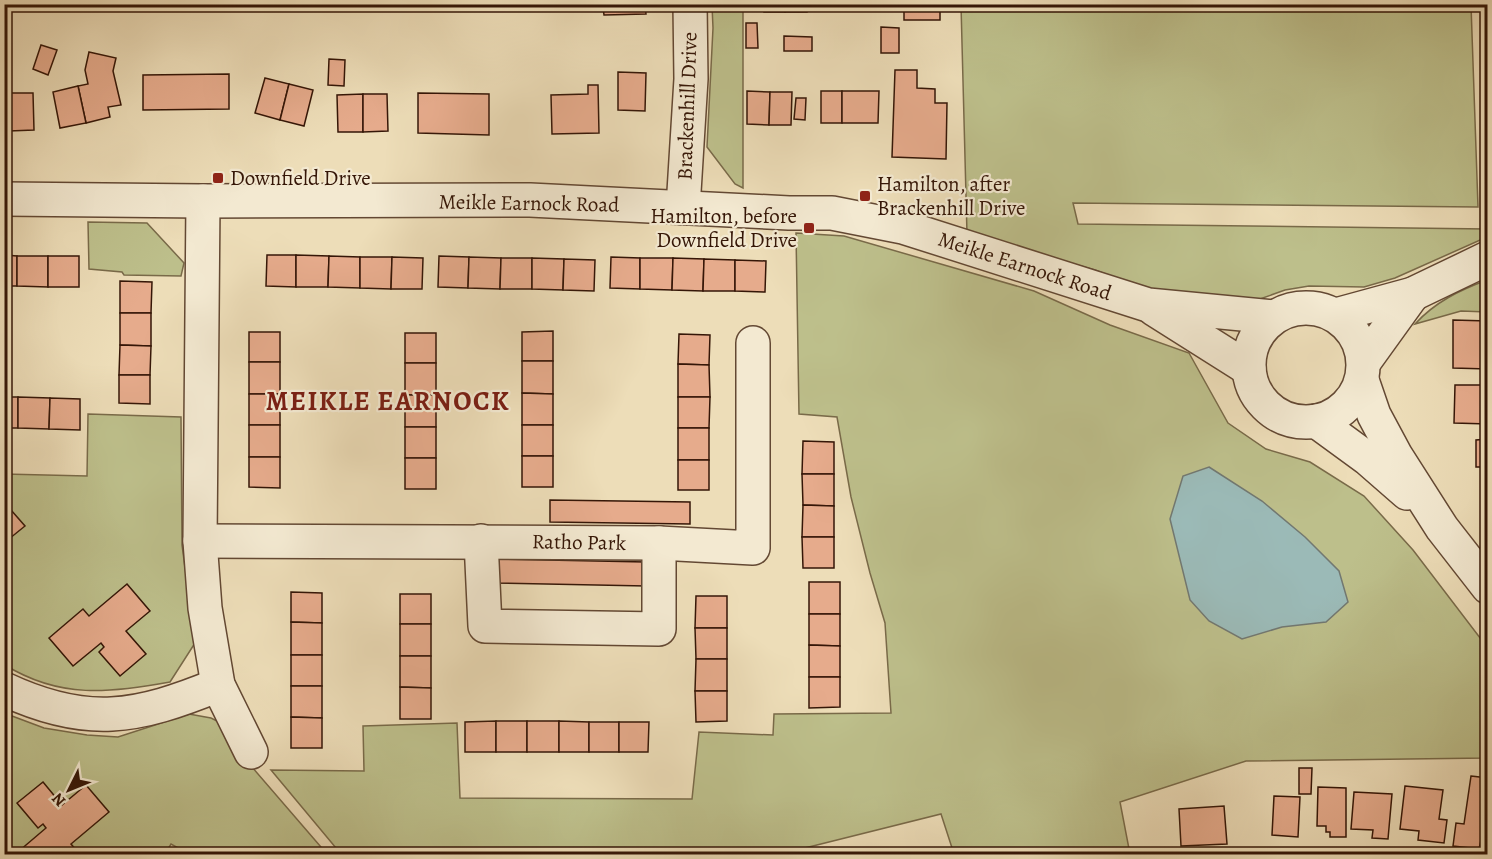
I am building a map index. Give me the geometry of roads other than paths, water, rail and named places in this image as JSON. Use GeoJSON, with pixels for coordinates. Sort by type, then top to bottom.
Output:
{"type":"FeatureCollection","features":[{"type":"Feature","properties":{"kind":"street","name":"Brackenhill Drive"},"geometry":{"type":"LineString","coordinates":[[683,208],[691,79],[690,4]]}},
{"type":"Feature","properties":{"kind":"street","name":"Meikle Earnock Road"},"geometry":{"type":"LineString","coordinates":[[4,198],[203,201],[530,200],[789,213],[832,213],[903,227],[1148,305],[1274,317]]}},
{"type":"Feature","properties":{"kind":"street"},"geometry":{"type":"LineString","coordinates":[[203,201],[200,540],[205,608],[218,685],[251,752]]}},
{"type":"Feature","properties":{"kind":"street"},"geometry":{"type":"LineString","coordinates":[[1336,315],[1413,294],[1488,258]]}},
{"type":"Feature","properties":{"kind":"street"},"geometry":{"type":"LineString","coordinates":[[1413,294],[1363,371],[1354,397],[1338,413],[1316,422],[1300,422],[1284,418],[1271,410],[1260,398],[1252,384],[1249,369],[1251,349],[1259,331],[1274,317],[1294,308],[1315,308],[1336,315],[1351,327],[1360,344],[1363,371],[1374,415],[1396,456],[1442,528]]}},
{"type":"Feature","properties":{"kind":"street","name":"Meikle Earnock Road"},"geometry":{"type":"LineString","coordinates":[[1148,305],[1249,369]]}},
{"type":"Feature","properties":{"kind":"street","name":"Ratho Park"},"geometry":{"type":"LineString","coordinates":[[200,540],[659,543],[753,548],[753,343]]}},
{"type":"Feature","properties":{"kind":"street"},"geometry":{"type":"LineString","coordinates":[[1316,422],[1368,459],[1442,528],[1483,572]]}},
{"type":"Feature","properties":{"kind":"street"},"geometry":{"type":"LineString","coordinates":[[481,541],[485,626],[658,629],[659,543]]}},
{"type":"Feature","properties":{"kind":"street"},"geometry":{"type":"LineString","coordinates":[[4,689],[52,707],[87,714],[119,715],[160,707],[218,685]]}},
{"type":"Feature","properties":{"kind":"water"},"geometry":{"type":"Polygon","coordinates":[[[1209,467],[1262,501],[1305,537],[1339,571],[1348,602],[1326,622],[1282,627],[1242,639],[1209,621],[1190,600],[1170,519],[1183,476],[1209,467]]]}},
{"type":"Feature","properties":{"kind":"place","name":"Downfield Drive"},"geometry":{"type":"Point","coordinates":[218,178]}},
{"type":"Feature","properties":{"kind":"place","name":"Hamilton, after Brackenhill Drive"},"geometry":{"type":"Point","coordinates":[865,196]}},
{"type":"Feature","properties":{"kind":"place","name":"Hamilton, before Downfield Drive"},"geometry":{"type":"Point","coordinates":[809,228]}},
{"type":"Feature","properties":{"kind":"district","name":"MEIKLE EARNOCK"},"geometry":{"type":"Point","coordinates":[388,401]}}]}
